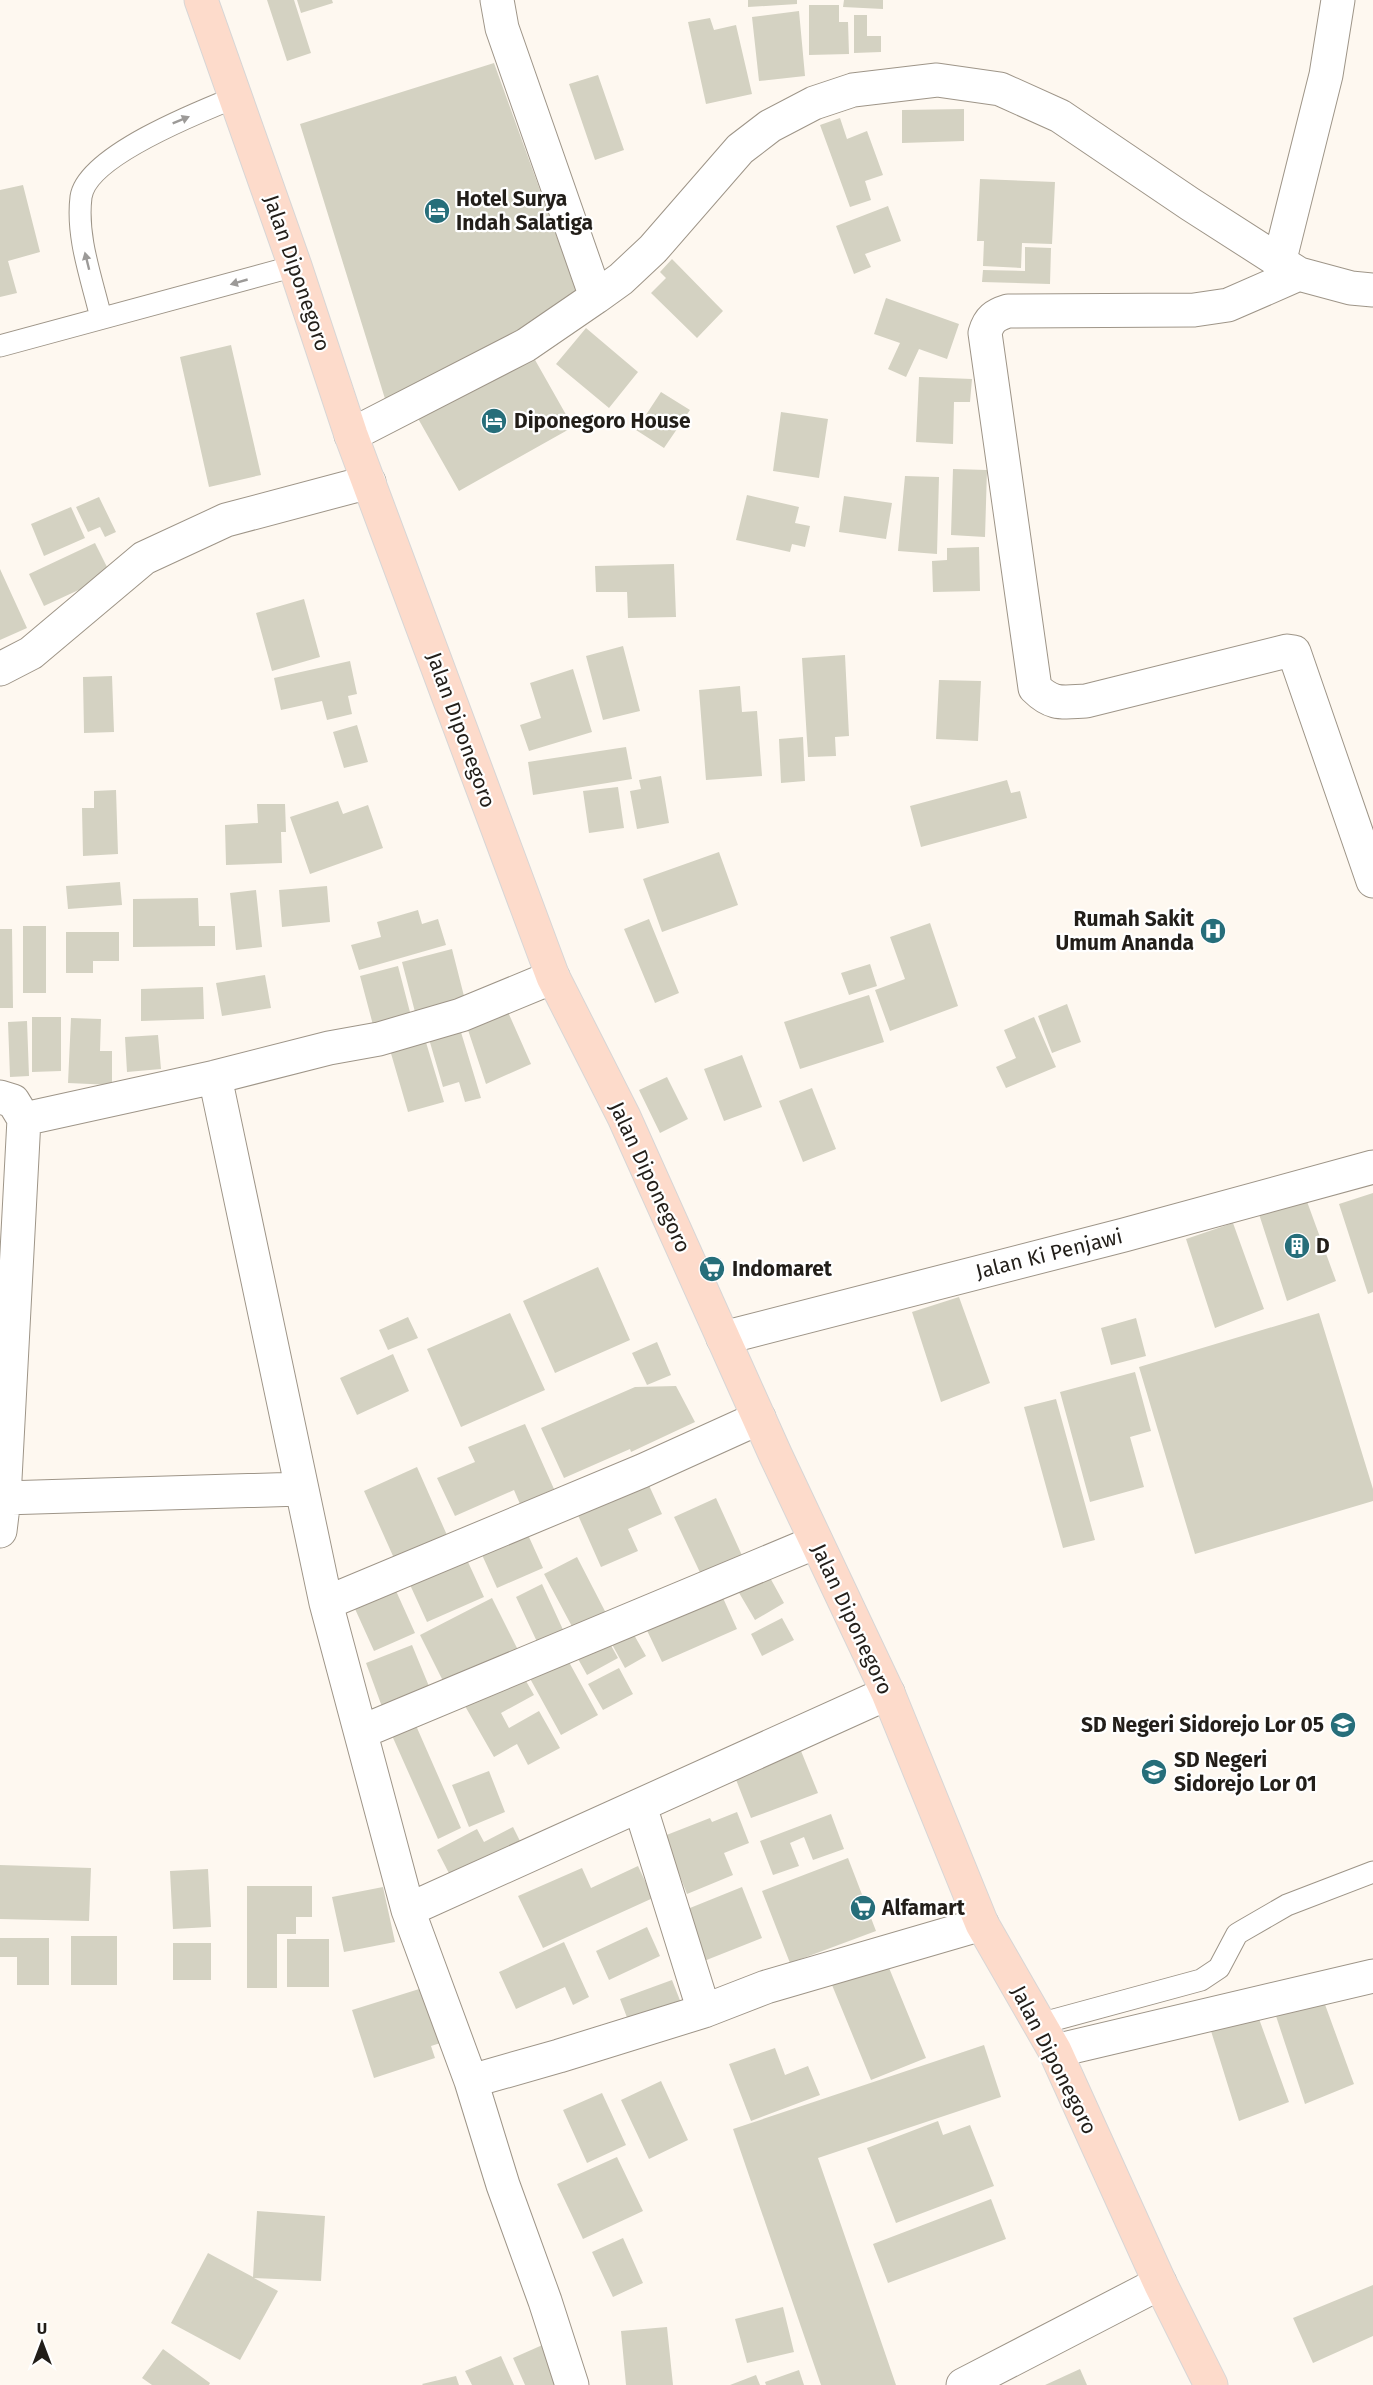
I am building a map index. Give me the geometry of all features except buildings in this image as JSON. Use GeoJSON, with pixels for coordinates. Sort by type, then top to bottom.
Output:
{"type":"FeatureCollection","features":[{"type":"Feature","properties":{"kind":"main road","name":"Jalan Diponegoro"},"geometry":{"type":"LineString","coordinates":[[201,0],[295,266],[351,435],[553,977],[624,1117],[759,1418],[888,1693],[982,1924],[1047,2037],[1160,2283],[1211,2385]]}},
{"type":"Feature","properties":{"kind":"street"},"geometry":{"type":"LineString","coordinates":[[497,0],[502,28],[596,297]]}},
{"type":"Feature","properties":{"kind":"street"},"geometry":{"type":"LineString","coordinates":[[1338,0],[1289,268],[1228,304],[1194,310],[1008,311],[996,315],[988,322],[985,333],[1035,688],[1046,699],[1060,702],[1086,701],[1287,651],[1294,652],[1373,881]]}},
{"type":"Feature","properties":{"kind":"street"},"geometry":{"type":"LineString","coordinates":[[351,435],[526,345],[596,297],[621,279],[653,249],[740,149],[770,126],[814,103],[853,90],[937,80],[1000,89],[1060,116],[1289,268],[1351,288],[1373,290]]}},
{"type":"Feature","properties":{"kind":"street"},"geometry":{"type":"LineString","coordinates":[[0,669],[31,654],[144,558],[226,520],[369,482]]}},
{"type":"Feature","properties":{"kind":"street"},"geometry":{"type":"LineString","coordinates":[[24,1119],[379,1038],[461,1015],[553,977]]}},
{"type":"Feature","properties":{"kind":"street"},"geometry":{"type":"LineString","coordinates":[[214,1077],[326,1603],[408,1910],[471,2081],[503,2185],[545,2301],[572,2385]]}},
{"type":"Feature","properties":{"kind":"street"},"geometry":{"type":"LineString","coordinates":[[0,1097],[14,1101],[24,1119],[4,1498],[0,1532]]}},
{"type":"Feature","properties":{"kind":"street","name":"Jalan Ki Penjawi"},"geometry":{"type":"LineString","coordinates":[[723,1338],[1112,1238],[1373,1167]]}},
{"type":"Feature","properties":{"kind":"street"},"geometry":{"type":"LineString","coordinates":[[326,1603],[642,1471],[759,1418]]}},
{"type":"Feature","properties":{"kind":"street"},"geometry":{"type":"LineString","coordinates":[[4,1498],[301,1489]]}},
{"type":"Feature","properties":{"kind":"street"},"geometry":{"type":"LineString","coordinates":[[361,1732],[816,1542]]}},
{"type":"Feature","properties":{"kind":"street"},"geometry":{"type":"LineString","coordinates":[[408,1910],[888,1693]]}},
{"type":"Feature","properties":{"kind":"street"},"geometry":{"type":"LineString","coordinates":[[640,1806],[704,2011]]}},
{"type":"Feature","properties":{"kind":"street"},"geometry":{"type":"LineString","coordinates":[[471,2081],[704,2011],[766,1987],[982,1924]]}},
{"type":"Feature","properties":{"kind":"street"},"geometry":{"type":"LineString","coordinates":[[1047,2037],[1373,1976]]}},
{"type":"Feature","properties":{"kind":"street"},"geometry":{"type":"LineString","coordinates":[[963,2385],[1160,2283]]}},
{"type":"Feature","properties":{"kind":"lane"},"geometry":{"type":"LineString","coordinates":[[101,318],[80,234],[82,194],[95,174],[125,150],[171,123],[236,97]]}},
{"type":"Feature","properties":{"kind":"lane"},"geometry":{"type":"LineString","coordinates":[[0,346],[295,266]]}},
{"type":"Feature","properties":{"kind":"lane"},"geometry":{"type":"LineString","coordinates":[[1047,2037],[1116,2002],[1175,1989],[1201,1980],[1219,1968],[1233,1941],[1242,1930],[1287,1905],[1373,1872]]}},
{"type":"Feature","properties":{"kind":"place","name":"Hotel Surya Indah Salatiga"},"geometry":{"type":"Point","coordinates":[437,211]}},
{"type":"Feature","properties":{"kind":"place","name":"Diponegoro House"},"geometry":{"type":"Point","coordinates":[494,421]}},
{"type":"Feature","properties":{"kind":"place","name":"Rumah Sakit Umum Ananda"},"geometry":{"type":"Point","coordinates":[1213,931]}},
{"type":"Feature","properties":{"kind":"place","name":"D"},"geometry":{"type":"Point","coordinates":[1297,1246]}},
{"type":"Feature","properties":{"kind":"place","name":"Indomaret"},"geometry":{"type":"Point","coordinates":[712,1269]}},
{"type":"Feature","properties":{"kind":"place","name":"SD Negeri Sidorejo Lor 05"},"geometry":{"type":"Point","coordinates":[1343,1725]}},
{"type":"Feature","properties":{"kind":"place","name":"SD Negeri Sidorejo Lor 01"},"geometry":{"type":"Point","coordinates":[1154,1772]}},
{"type":"Feature","properties":{"kind":"place","name":"Alfamart"},"geometry":{"type":"Point","coordinates":[863,1908]}}]}
